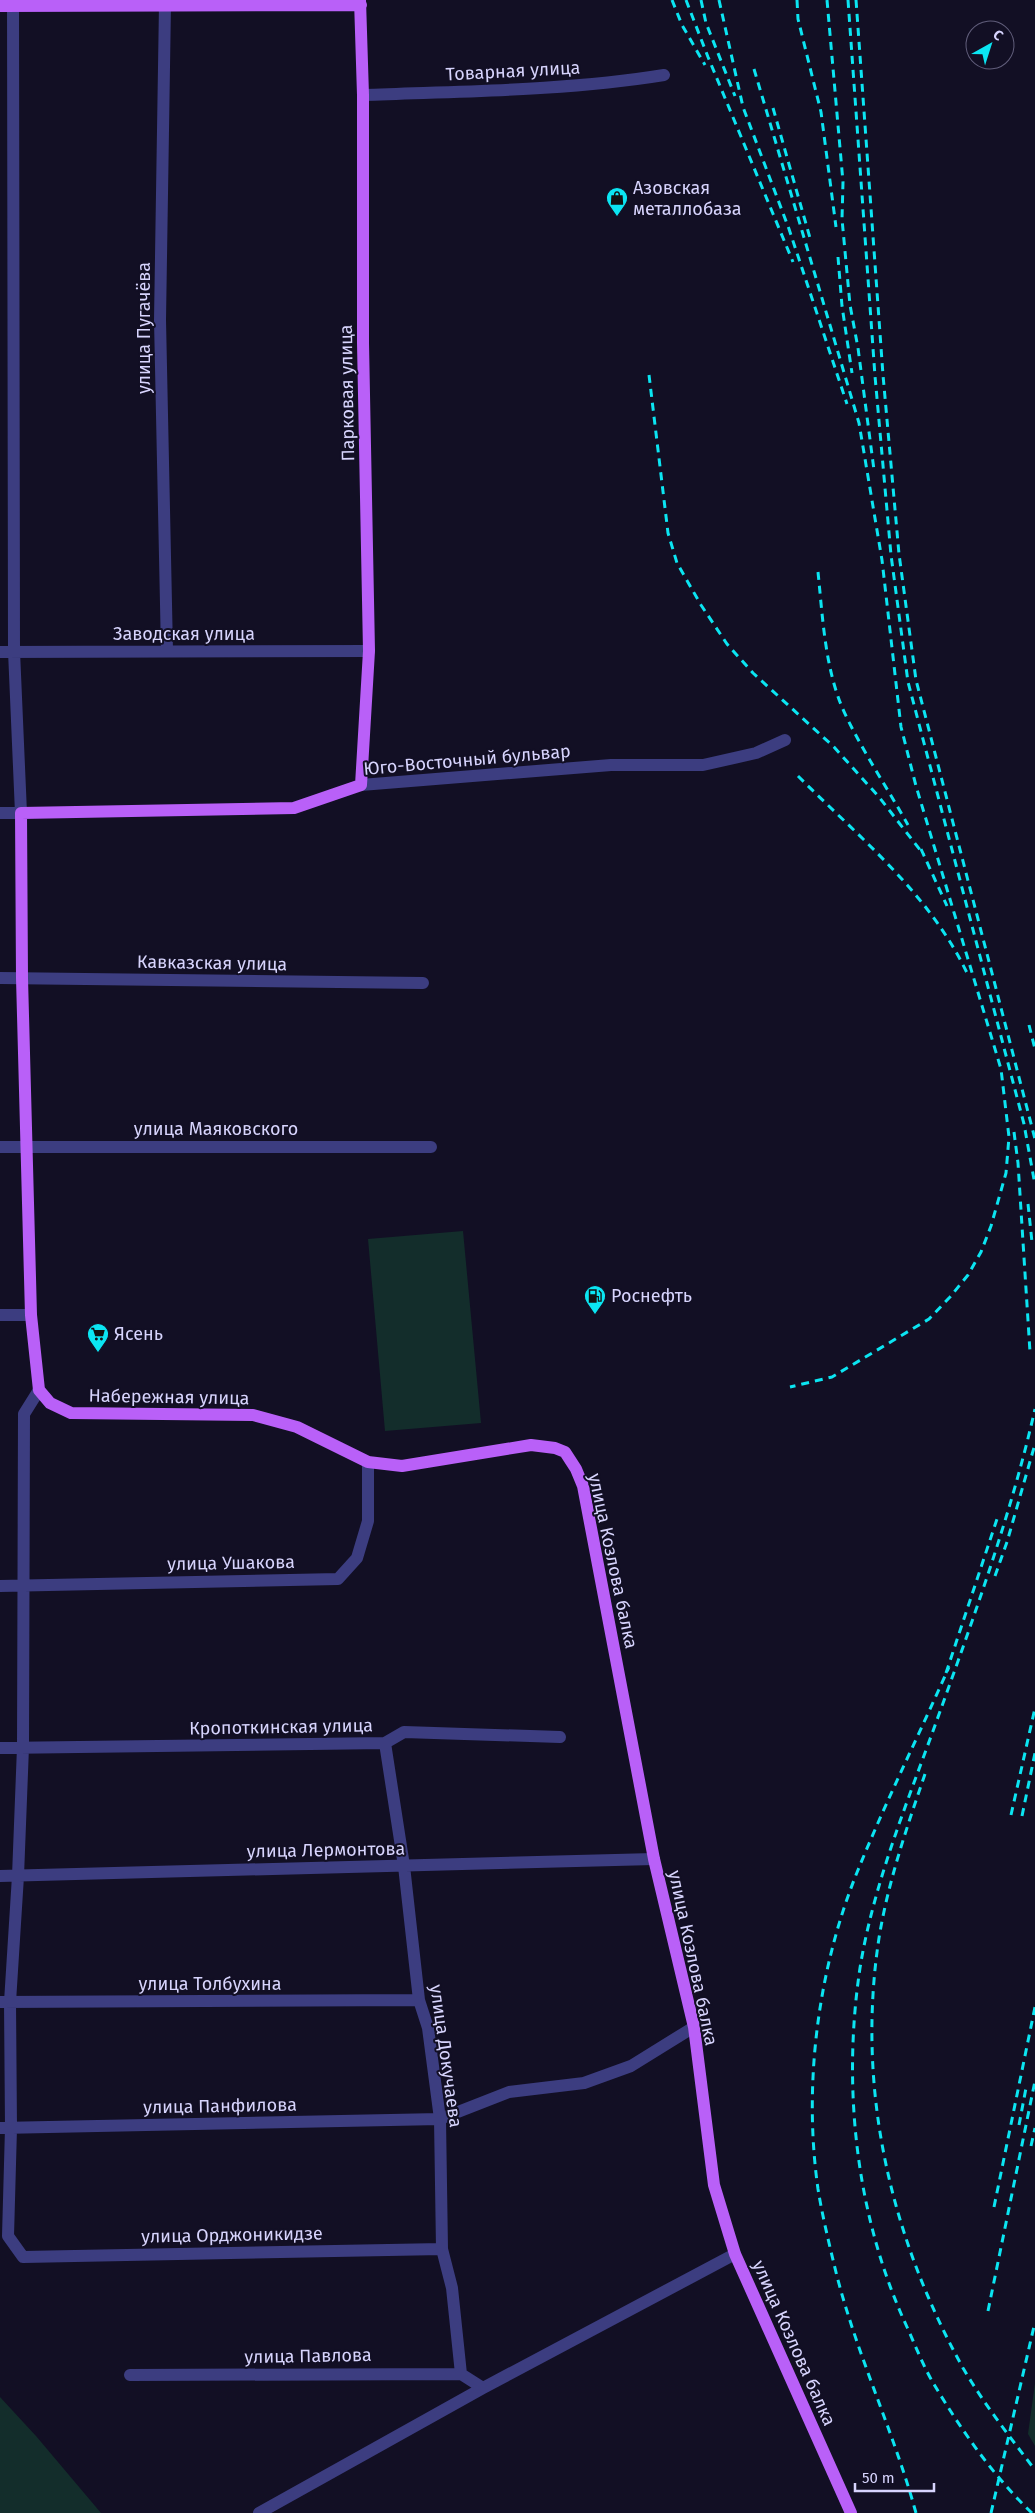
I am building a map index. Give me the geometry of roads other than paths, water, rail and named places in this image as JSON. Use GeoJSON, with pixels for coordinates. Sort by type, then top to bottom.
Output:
{"type":"FeatureCollection","features":[{"type":"Feature","properties":{"kind":"main road"},"geometry":{"type":"LineString","coordinates":[[0,6],[13,3],[361,2]]}},
{"type":"Feature","properties":{"kind":"main road","name":"Парковая улица"},"geometry":{"type":"LineString","coordinates":[[361,2],[363,343],[369,651],[361,786]]}},
{"type":"Feature","properties":{"kind":"main road","name":"Юго-Восточный бульвар"},"geometry":{"type":"LineString","coordinates":[[21,813],[294,808],[361,786]]}},
{"type":"Feature","properties":{"kind":"main road"},"geometry":{"type":"LineString","coordinates":[[21,813],[22,978],[32,1315],[39,1390]]}},
{"type":"Feature","properties":{"kind":"main road","name":"Набережная улица"},"geometry":{"type":"LineString","coordinates":[[39,1390],[50,1403],[71,1413],[253,1415],[297,1427],[368,1462],[402,1466],[531,1445],[555,1448],[565,1452]]}},
{"type":"Feature","properties":{"kind":"main road","name":"улица Козлова балка"},"geometry":{"type":"LineString","coordinates":[[565,1452],[576,1469],[582,1486],[654,1859],[694,2028],[710,2167],[735,2254],[851,2513]]}},
{"type":"Feature","properties":{"kind":"street"},"geometry":{"type":"LineString","coordinates":[[13,3],[14,651],[21,813]]}},
{"type":"Feature","properties":{"kind":"street","name":"улица Пугачёва"},"geometry":{"type":"LineString","coordinates":[[165,4],[160,320],[166,651]]}},
{"type":"Feature","properties":{"kind":"street","name":"Товарная улица"},"geometry":{"type":"LineString","coordinates":[[363,95],[564,87],[619,82],[664,75]]}},
{"type":"Feature","properties":{"kind":"street","name":"Заводская улица"},"geometry":{"type":"LineString","coordinates":[[0,652],[369,651]]}},
{"type":"Feature","properties":{"kind":"street","name":"Юго-Восточный бульвар"},"geometry":{"type":"LineString","coordinates":[[361,786],[611,765],[703,765],[756,753],[785,740]]}},
{"type":"Feature","properties":{"kind":"street","name":"Юго-Восточный бульвар"},"geometry":{"type":"LineString","coordinates":[[0,813],[21,813]]}},
{"type":"Feature","properties":{"kind":"street","name":"Кавказская улица"},"geometry":{"type":"LineString","coordinates":[[0,978],[423,983]]}},
{"type":"Feature","properties":{"kind":"street","name":"улица Маяковского"},"geometry":{"type":"LineString","coordinates":[[0,1147],[431,1147]]}},
{"type":"Feature","properties":{"kind":"street"},"geometry":{"type":"LineString","coordinates":[[0,1315],[32,1315]]}},
{"type":"Feature","properties":{"kind":"street"},"geometry":{"type":"LineString","coordinates":[[5,2128],[5,2002],[18,1876],[23,1747],[25,1585],[24,1414],[39,1390]]}},
{"type":"Feature","properties":{"kind":"street","name":"улица Ушакова"},"geometry":{"type":"LineString","coordinates":[[0,1586],[338,1579],[357,1558],[368,1521],[368,1462]]}},
{"type":"Feature","properties":{"kind":"street","name":"Кропоткинская улица"},"geometry":{"type":"LineString","coordinates":[[0,1748],[385,1743],[404,1732],[560,1737]]}},
{"type":"Feature","properties":{"kind":"street","name":"улица Докучаева"},"geometry":{"type":"LineString","coordinates":[[385,1743],[404,1866],[419,2000],[428,2028],[440,2119],[442,2249],[452,2288],[460,2374]]}},
{"type":"Feature","properties":{"kind":"street","name":"улица Лермонтова"},"geometry":{"type":"LineString","coordinates":[[0,1876],[654,1859]]}},
{"type":"Feature","properties":{"kind":"street","name":"улица Толбухина"},"geometry":{"type":"LineString","coordinates":[[5,2002],[419,2000]]}},
{"type":"Feature","properties":{"kind":"street"},"geometry":{"type":"LineString","coordinates":[[440,2119],[509,2092],[584,2083],[631,2066],[694,2028]]}},
{"type":"Feature","properties":{"kind":"street","name":"улица Панфилова"},"geometry":{"type":"LineString","coordinates":[[5,2128],[440,2119]]}},
{"type":"Feature","properties":{"kind":"street","name":"улица Орджоникидзе"},"geometry":{"type":"LineString","coordinates":[[5,2128],[8,2236],[23,2257],[442,2249]]}},
{"type":"Feature","properties":{"kind":"street"},"geometry":{"type":"LineString","coordinates":[[259,2513],[483,2388],[735,2254]]}},
{"type":"Feature","properties":{"kind":"street"},"geometry":{"type":"LineString","coordinates":[[460,2374],[483,2388]]}},
{"type":"Feature","properties":{"kind":"street","name":"улица Павлова"},"geometry":{"type":"LineString","coordinates":[[130,2375],[460,2374]]}},
{"type":"Feature","properties":{"kind":"railway"},"geometry":{"type":"LineString","coordinates":[[672,0],[682,25],[705,65]]}},
{"type":"Feature","properties":{"kind":"railway"},"geometry":{"type":"LineString","coordinates":[[686,0],[793,262]]}},
{"type":"Feature","properties":{"kind":"railway"},"geometry":{"type":"LineString","coordinates":[[701,0],[706,23],[735,96]]}},
{"type":"Feature","properties":{"kind":"railway"},"geometry":{"type":"LineString","coordinates":[[719,0],[743,107],[789,229],[847,404]]}},
{"type":"Feature","properties":{"kind":"railway"},"geometry":{"type":"LineString","coordinates":[[797,0],[798,19],[821,112],[836,227]]}},
{"type":"Feature","properties":{"kind":"railway"},"geometry":{"type":"LineString","coordinates":[[827,0],[843,182],[842,219],[850,305],[858,348],[874,470]]}},
{"type":"Feature","properties":{"kind":"railway"},"geometry":{"type":"LineString","coordinates":[[848,0],[875,376],[891,555],[908,682],[1024,1124],[1035,1185]]}},
{"type":"Feature","properties":{"kind":"railway"},"geometry":{"type":"LineString","coordinates":[[856,0],[883,375],[899,554],[916,680],[1035,1139]]}},
{"type":"Feature","properties":{"kind":"railway"},"geometry":{"type":"LineString","coordinates":[[754,69],[859,423],[882,560],[901,727],[916,786],[1001,1069],[1009,1137],[1006,1173],[991,1226],[981,1252],[968,1275],[950,1297],[929,1319],[832,1377],[790,1387]]}},
{"type":"Feature","properties":{"kind":"railway"},"geometry":{"type":"LineString","coordinates":[[773,108],[810,238]]}},
{"type":"Feature","properties":{"kind":"railway"},"geometry":{"type":"LineString","coordinates":[[838,257],[842,306],[852,373]]}},
{"type":"Feature","properties":{"kind":"railway"},"geometry":{"type":"LineString","coordinates":[[649,375],[668,533],[677,563],[701,605],[727,644],[753,673],[834,747],[879,797],[924,855]]}},
{"type":"Feature","properties":{"kind":"railway"},"geometry":{"type":"LineString","coordinates":[[818,572],[829,665],[840,701],[861,745],[908,825]]}},
{"type":"Feature","properties":{"kind":"railway"},"geometry":{"type":"LineString","coordinates":[[798,776],[892,868],[914,893],[934,918],[968,975]]}},
{"type":"Feature","properties":{"kind":"railway"},"geometry":{"type":"LineString","coordinates":[[921,849],[947,906]]}},
{"type":"Feature","properties":{"kind":"railway"},"geometry":{"type":"LineString","coordinates":[[1029,1025],[1035,1049]]}},
{"type":"Feature","properties":{"kind":"railway"},"geometry":{"type":"LineString","coordinates":[[1014,1132],[1018,1163],[1030,1352]]}},
{"type":"Feature","properties":{"kind":"railway"},"geometry":{"type":"LineString","coordinates":[[1028,1204],[1032,1242]]}},
{"type":"Feature","properties":{"kind":"railway"},"geometry":{"type":"LineString","coordinates":[[1032,2513],[992,2469],[945,2403],[924,2365],[890,2285],[865,2197],[858,2151],[853,2059],[855,2013],[860,1968],[881,1878],[989,1572],[1014,1491],[1035,1409]]}},
{"type":"Feature","properties":{"kind":"railway"},"geometry":{"type":"LineString","coordinates":[[995,1576],[1007,1542],[1035,1444]]}},
{"type":"Feature","properties":{"kind":"railway"},"geometry":{"type":"LineString","coordinates":[[946,1673],[997,1519]]}},
{"type":"Feature","properties":{"kind":"railway"},"geometry":{"type":"LineString","coordinates":[[916,2513],[842,2296],[821,2208],[814,2149],[812,2109],[817,2027],[833,1946],[844,1908],[880,1819],[949,1667]]}},
{"type":"Feature","properties":{"kind":"railway"},"geometry":{"type":"LineString","coordinates":[[1011,1815],[1035,1708]]}},
{"type":"Feature","properties":{"kind":"railway"},"geometry":{"type":"LineString","coordinates":[[1022,1816],[1035,1753]]}},
{"type":"Feature","properties":{"kind":"railway"},"geometry":{"type":"LineString","coordinates":[[925,1774],[893,1875],[879,1938],[873,1994],[872,2050],[876,2105],[885,2160],[898,2213],[916,2266],[937,2318],[971,2381],[1035,2470]]}},
{"type":"Feature","properties":{"kind":"railway"},"geometry":{"type":"LineString","coordinates":[[994,2207],[1035,2007]]}},
{"type":"Feature","properties":{"kind":"railway"},"geometry":{"type":"LineString","coordinates":[[988,2311],[1035,2081]]}},
{"type":"Feature","properties":{"kind":"railway"},"geometry":{"type":"LineString","coordinates":[[1019,2125],[1026,2088]]}},
{"type":"Feature","properties":{"kind":"railway"},"geometry":{"type":"LineString","coordinates":[[1031,2146],[1035,2128]]}},
{"type":"Feature","properties":{"kind":"railway"},"geometry":{"type":"LineString","coordinates":[[991,2513],[1035,2322]]}},
{"type":"Feature","properties":{"kind":"place","name":"Азовская металлобаза"},"geometry":{"type":"Point","coordinates":[617,217]}},
{"type":"Feature","properties":{"kind":"place","name":"Роснефть"},"geometry":{"type":"Point","coordinates":[595,1315]}},
{"type":"Feature","properties":{"kind":"place","name":"Ясень"},"geometry":{"type":"Point","coordinates":[98,1353]}}]}
